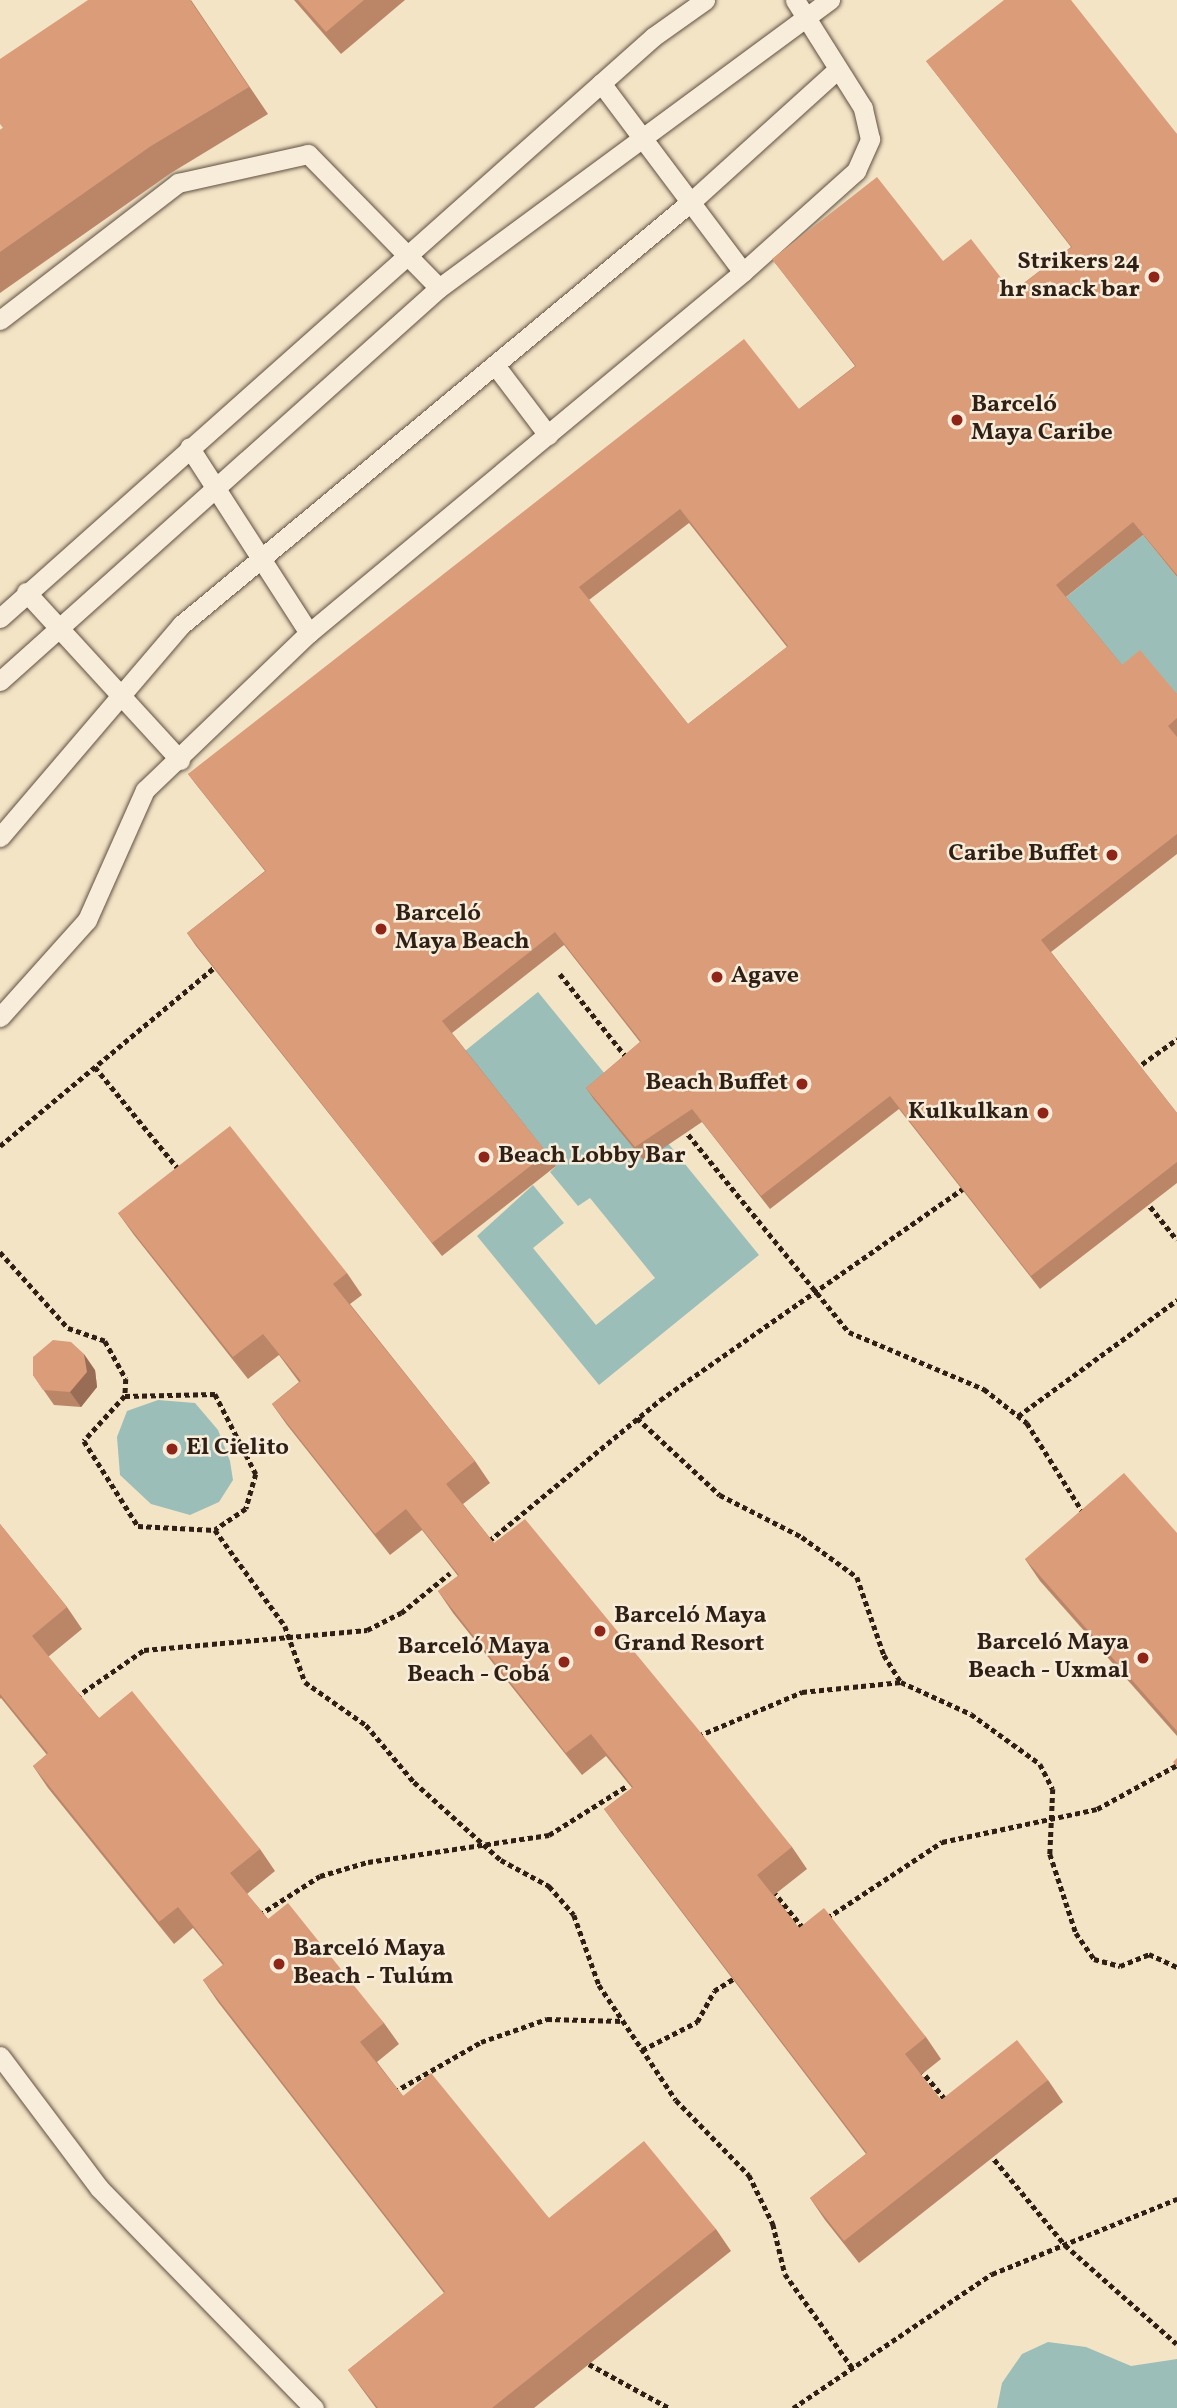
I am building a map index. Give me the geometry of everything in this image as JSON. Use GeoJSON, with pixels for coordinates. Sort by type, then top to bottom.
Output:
{"type":"FeatureCollection","features":[{"type":"Feature","properties":{"kind":"lane"},"geometry":{"type":"LineString","coordinates":[[0,618],[26,592],[601,83],[705,0]]}},
{"type":"Feature","properties":{"kind":"lane"},"geometry":{"type":"LineString","coordinates":[[0,681],[54,628],[439,288],[800,8],[830,0]]}},
{"type":"Feature","properties":{"kind":"lane"},"geometry":{"type":"LineString","coordinates":[[0,1017],[87,920],[137,801],[309,633],[743,272],[856,171],[870,139],[863,108],[800,8]]}},
{"type":"Feature","properties":{"kind":"lane"},"geometry":{"type":"LineString","coordinates":[[0,837],[125,695],[181,625],[259,563],[693,200],[837,70]]}},
{"type":"Feature","properties":{"kind":"lane"},"geometry":{"type":"LineString","coordinates":[[601,83],[643,132],[743,272]]}},
{"type":"Feature","properties":{"kind":"lane"},"geometry":{"type":"LineString","coordinates":[[0,320],[178,183],[307,154],[439,288]]}},
{"type":"Feature","properties":{"kind":"lane"},"geometry":{"type":"LineString","coordinates":[[495,365],[548,435]]}},
{"type":"Feature","properties":{"kind":"lane"},"geometry":{"type":"LineString","coordinates":[[189,447],[259,563],[309,633]]}},
{"type":"Feature","properties":{"kind":"lane"},"geometry":{"type":"LineString","coordinates":[[26,592],[54,628],[125,695],[180,760]]}},
{"type":"Feature","properties":{"kind":"lane"},"geometry":{"type":"LineString","coordinates":[[0,2056],[99,2188],[314,2408]]}},
{"type":"Feature","properties":{"kind":"path"},"geometry":{"type":"LineString","coordinates":[[0,1146],[224,960]]}},
{"type":"Feature","properties":{"kind":"path"},"geometry":{"type":"LineString","coordinates":[[560,974],[636,1069]]}},
{"type":"Feature","properties":{"kind":"path"},"geometry":{"type":"LineString","coordinates":[[1137,1082],[1130,1072],[1177,1039]]}},
{"type":"Feature","properties":{"kind":"path"},"geometry":{"type":"LineString","coordinates":[[95,1067],[184,1175]]}},
{"type":"Feature","properties":{"kind":"path"},"geometry":{"type":"LineString","coordinates":[[679,1122],[849,1332],[984,1390],[1018,1416],[1088,1522]]}},
{"type":"Feature","properties":{"kind":"path"},"geometry":{"type":"LineString","coordinates":[[489,1541],[637,1418],[970,1183]]}},
{"type":"Feature","properties":{"kind":"path"},"geometry":{"type":"LineString","coordinates":[[1138,1191],[1177,1240]]}},
{"type":"Feature","properties":{"kind":"path"},"geometry":{"type":"LineString","coordinates":[[0,1252],[68,1328],[105,1341],[126,1378],[125,1396],[83,1441],[109,1486],[138,1526],[215,1530],[246,1509],[256,1474],[215,1394],[125,1396]]}},
{"type":"Feature","properties":{"kind":"path"},"geometry":{"type":"LineString","coordinates":[[1018,1416],[1177,1300]]}},
{"type":"Feature","properties":{"kind":"path"},"geometry":{"type":"LineString","coordinates":[[637,1418],[720,1495],[802,1537],[857,1577],[884,1655],[901,1682]]}},
{"type":"Feature","properties":{"kind":"path"},"geometry":{"type":"LineString","coordinates":[[215,1530],[285,1626],[286,1640],[304,1682],[366,1724],[414,1782],[485,1844],[549,1886],[574,1915],[598,1985],[676,2100],[749,2175],[773,2224],[785,2274],[854,2370]]}},
{"type":"Feature","properties":{"kind":"path"},"geometry":{"type":"LineString","coordinates":[[478,1532],[495,1553]]}},
{"type":"Feature","properties":{"kind":"path"},"geometry":{"type":"LineString","coordinates":[[71,1702],[97,1676],[144,1650],[188,1641],[286,1640],[367,1630],[401,1613],[450,1573]]}},
{"type":"Feature","properties":{"kind":"path"},"geometry":{"type":"LineString","coordinates":[[685,1745],[802,1692],[901,1682],[971,1714],[1040,1764],[1053,1789],[1054,1821],[1050,1854],[1076,1933],[1094,1959],[1120,1966],[1149,1954],[1177,1967]]}},
{"type":"Feature","properties":{"kind":"path"},"geometry":{"type":"LineString","coordinates":[[807,1931],[942,1842],[1054,1821],[1097,1809],[1177,1765]]}},
{"type":"Feature","properties":{"kind":"path"},"geometry":{"type":"LineString","coordinates":[[246,1924],[320,1876],[428,1849],[549,1835],[628,1785]]}},
{"type":"Feature","properties":{"kind":"path"},"geometry":{"type":"LineString","coordinates":[[771,1888],[816,1942]]}},
{"type":"Feature","properties":{"kind":"path"},"geometry":{"type":"LineString","coordinates":[[642,2050],[697,2022],[714,1991],[745,1971]]}},
{"type":"Feature","properties":{"kind":"path"},"geometry":{"type":"LineString","coordinates":[[390,2095],[481,2042],[547,2019],[623,2021]]}},
{"type":"Feature","properties":{"kind":"path"},"geometry":{"type":"LineString","coordinates":[[914,2061],[949,2104]]}},
{"type":"Feature","properties":{"kind":"path"},"geometry":{"type":"LineString","coordinates":[[985,2148],[1065,2245],[1177,2344]]}},
{"type":"Feature","properties":{"kind":"path"},"geometry":{"type":"LineString","coordinates":[[793,2408],[854,2370],[992,2274],[1177,2199]]}},
{"type":"Feature","properties":{"kind":"path"},"geometry":{"type":"LineString","coordinates":[[589,2364],[669,2408]]}},
{"type":"Feature","properties":{"kind":"path"},"geometry":{"type":"LineString","coordinates":[[804,2403],[812,2408]]}},
{"type":"Feature","properties":{"kind":"water"},"geometry":{"type":"Polygon","coordinates":[[[1143,535],[1177,577],[1177,696],[1131,678],[1065,598],[1143,535]]]}},
{"type":"Feature","properties":{"kind":"water"},"geometry":{"type":"Polygon","coordinates":[[[538,992],[614,1085],[595,1101],[644,1160],[667,1142],[759,1255],[599,1385],[477,1236],[533,1185],[564,1223],[533,1248],[596,1325],[655,1278],[590,1198],[578,1206],[550,1172],[556,1166],[465,1051],[538,992]]]}},
{"type":"Feature","properties":{"kind":"water","name":"El Cielito"},"geometry":{"type":"Polygon","coordinates":[[[158,1400],[195,1403],[218,1430],[230,1461],[233,1480],[219,1502],[190,1515],[151,1504],[120,1475],[117,1437],[127,1411],[158,1400]]]}},
{"type":"Feature","properties":{"kind":"water"},"geometry":{"type":"Polygon","coordinates":[[[1048,2342],[1086,2347],[1131,2366],[1177,2359],[1177,2408],[997,2408],[1002,2383],[1022,2354],[1048,2342]]]}},
{"type":"Feature","properties":{"kind":"building"},"geometry":{"type":"Polygon","coordinates":[[[88,0],[190,0],[249,87],[151,146],[0,252],[0,130],[3,128],[0,124],[0,59],[88,0]]]}},
{"type":"Feature","properties":{"kind":"building"},"geometry":{"type":"Polygon","coordinates":[[[298,0],[364,0],[326,32],[298,0]]]}},
{"type":"Feature","properties":{"kind":"building"},"geometry":{"type":"Polygon","coordinates":[[[1004,0],[1071,0],[1177,134],[1177,575],[1133,522],[1056,585],[1122,665],[1140,650],[1177,694],[1177,718],[1168,726],[1177,737],[1177,834],[1041,940],[1177,1113],[1177,1162],[1031,1276],[890,1096],[761,1196],[692,1109],[635,1147],[586,1088],[641,1041],[555,932],[442,1021],[547,1153],[432,1243],[187,933],[266,871],[188,774],[744,339],[799,409],[856,366],[772,259],[877,177],[943,261],[971,239],[1012,292],[1072,247],[926,61],[1004,0]],[[680,509],[579,587],[688,724],[788,646],[680,509]]]}},
{"type":"Feature","properties":{"kind":"building","name":"Barceló Maya Beach - Cobá"},"geometry":{"type":"Polygon","coordinates":[[[230,1126],[347,1273],[333,1284],[475,1461],[446,1484],[494,1543],[525,1519],[697,1728],[792,1847],[757,1875],[799,1928],[824,1908],[926,2037],[905,2054],[941,2100],[1017,2040],[1048,2080],[844,2241],[810,2198],[867,2153],[604,1809],[633,1787],[591,1734],[566,1753],[438,1591],[459,1575],[406,1509],[375,1534],[272,1404],[301,1381],[263,1334],[233,1357],[118,1213],[230,1126]]]}},
{"type":"Feature","properties":{"kind":"building"},"geometry":{"type":"Polygon","coordinates":[[[53,1340],[71,1342],[84,1354],[87,1372],[70,1392],[43,1390],[33,1375],[33,1357],[53,1340]]]}},
{"type":"Feature","properties":{"kind":"building","name":"Barceló Maya Beach - Uxmal"},"geometry":{"type":"Polygon","coordinates":[[[1124,1473],[1177,1533],[1177,1731],[1025,1559],[1124,1473]]]}},
{"type":"Feature","properties":{"kind":"building","name":"Barceló Maya Beach - Tulúm"},"geometry":{"type":"Polygon","coordinates":[[[0,1524],[67,1607],[32,1636],[99,1718],[132,1691],[260,1849],[230,1873],[268,1919],[288,1903],[384,2023],[360,2042],[403,2096],[431,2073],[549,2218],[644,2141],[716,2229],[492,2408],[378,2408],[348,2370],[445,2292],[203,1980],[224,1964],[178,1907],[159,1922],[33,1766],[48,1753],[0,1694],[0,1524]]]}},
{"type":"Feature","properties":{"kind":"place","name":"Strikers 24 hr snack bar"},"geometry":{"type":"Point","coordinates":[1154,277]}},
{"type":"Feature","properties":{"kind":"place","name":"Barceló Maya Caribe"},"geometry":{"type":"Point","coordinates":[957,420]}},
{"type":"Feature","properties":{"kind":"place","name":"Caribe Buffet"},"geometry":{"type":"Point","coordinates":[1112,855]}},
{"type":"Feature","properties":{"kind":"place","name":"Barceló Maya Beach"},"geometry":{"type":"Point","coordinates":[381,929]}},
{"type":"Feature","properties":{"kind":"place","name":"Agave"},"geometry":{"type":"Point","coordinates":[717,977]}},
{"type":"Feature","properties":{"kind":"place","name":"Beach Buffet"},"geometry":{"type":"Point","coordinates":[802,1084]}},
{"type":"Feature","properties":{"kind":"place","name":"Kulkulkan"},"geometry":{"type":"Point","coordinates":[1043,1113]}},
{"type":"Feature","properties":{"kind":"place","name":"Beach Lobby Bar"},"geometry":{"type":"Point","coordinates":[484,1157]}},
{"type":"Feature","properties":{"kind":"place","name":"El Cielito"},"geometry":{"type":"Point","coordinates":[172,1449]}},
{"type":"Feature","properties":{"kind":"place","name":"Barceló Maya Grand Resort"},"geometry":{"type":"Point","coordinates":[600,1631]}},
{"type":"Feature","properties":{"kind":"place","name":"Barceló Maya Beach - Uxmal"},"geometry":{"type":"Point","coordinates":[1143,1658]}},
{"type":"Feature","properties":{"kind":"place","name":"Barceló Maya Beach - Cobá"},"geometry":{"type":"Point","coordinates":[564,1662]}},
{"type":"Feature","properties":{"kind":"place","name":"Barceló Maya Beach - Tulúm"},"geometry":{"type":"Point","coordinates":[279,1964]}}]}
